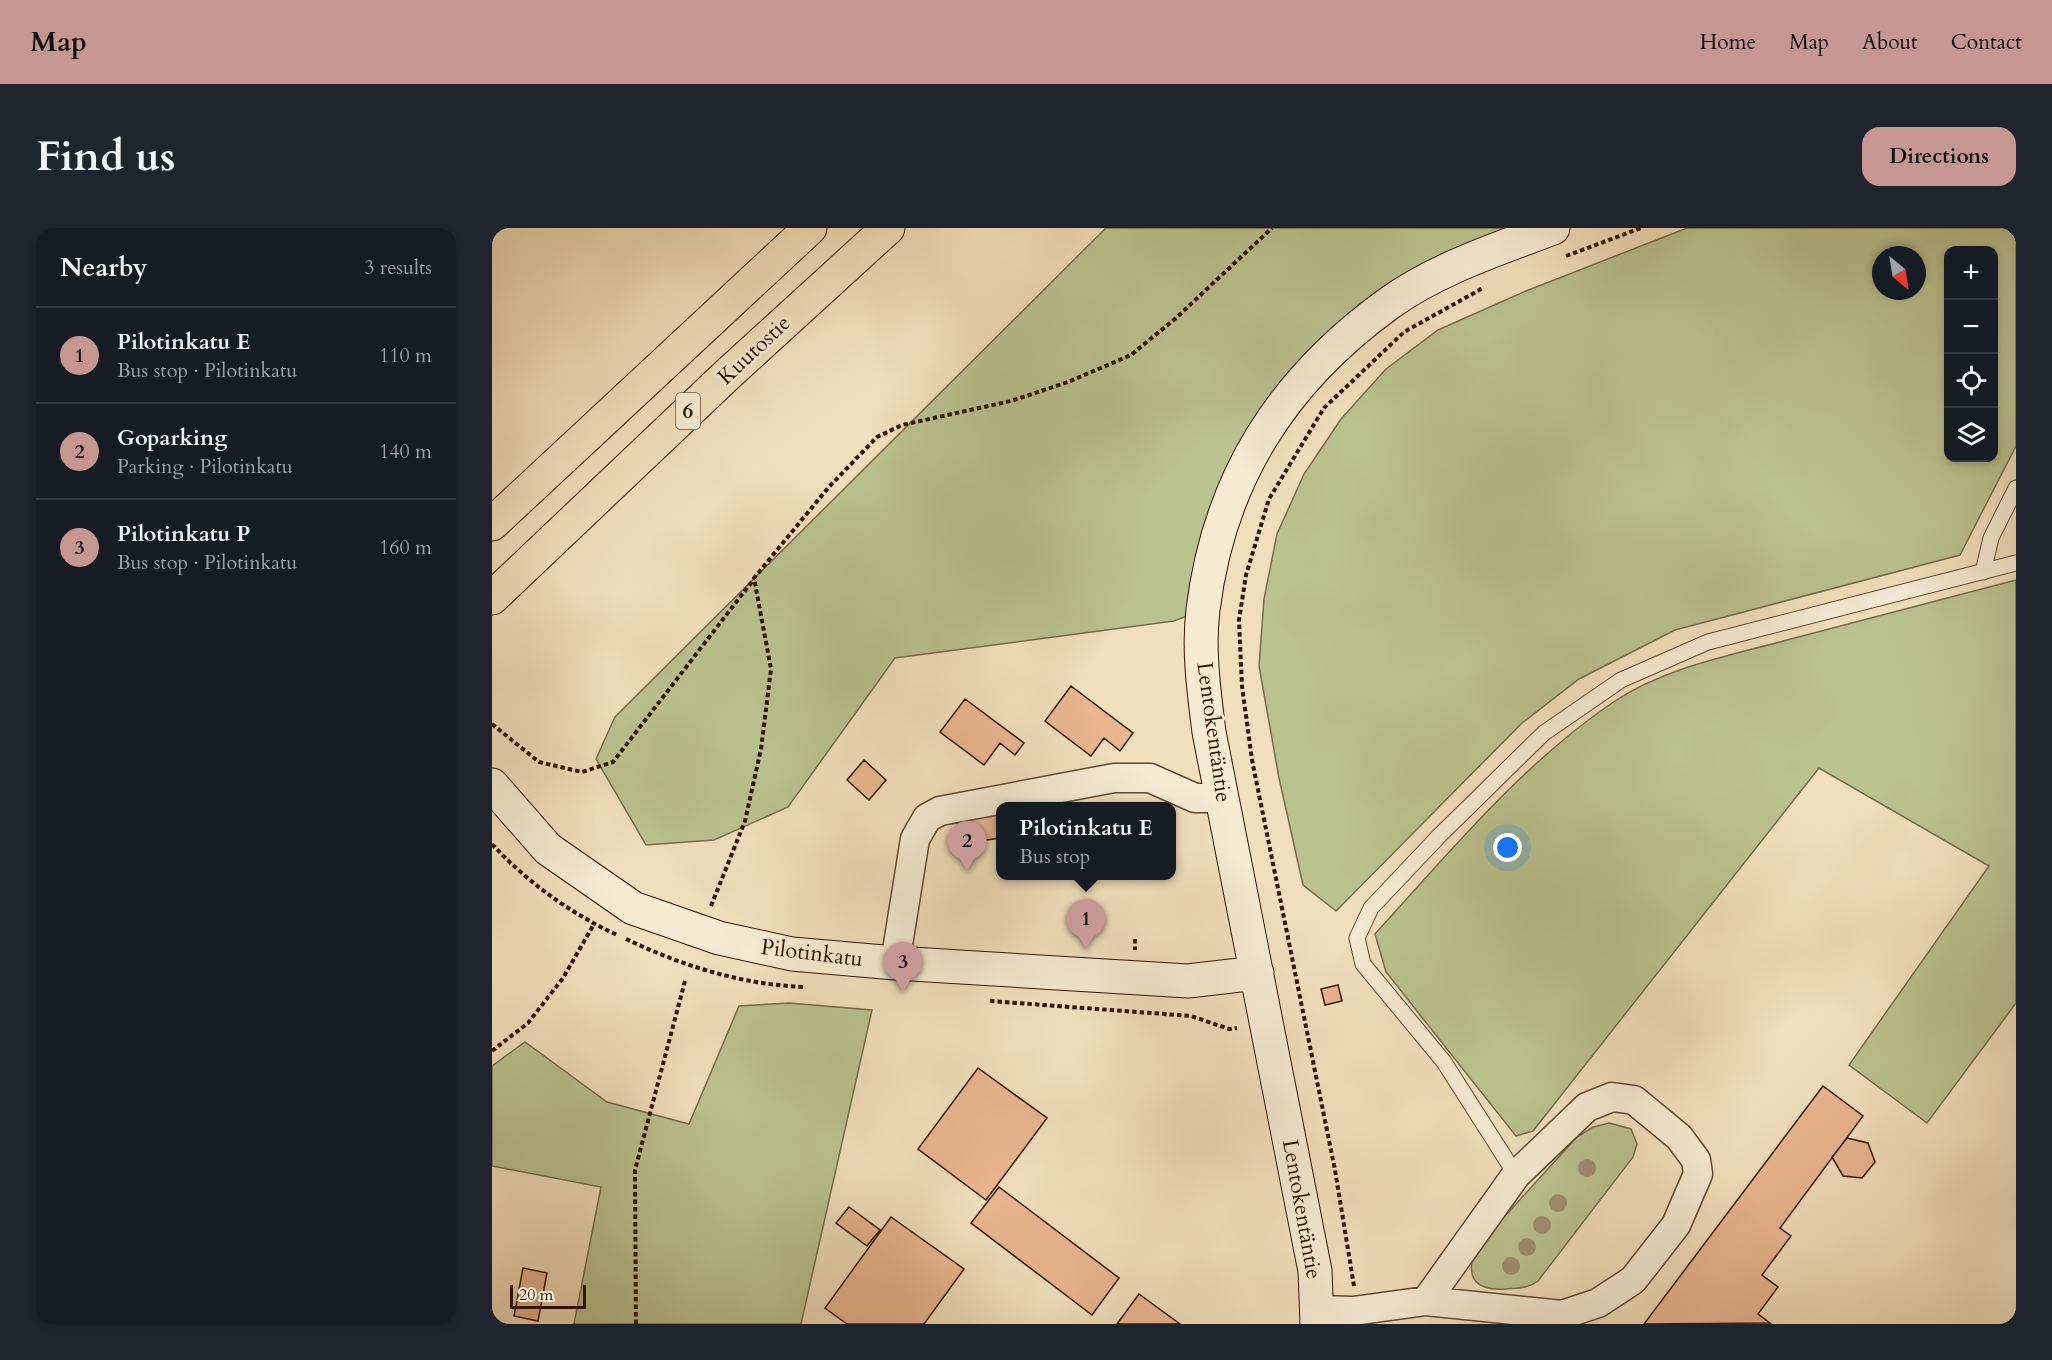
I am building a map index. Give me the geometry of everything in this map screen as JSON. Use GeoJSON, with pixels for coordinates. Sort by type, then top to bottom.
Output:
{"type":"FeatureCollection","features":[{"type":"Feature","properties":{"kind":"highway","name":"6"},"geometry":{"type":"LineString","coordinates":[[492,524],[810,228]]}},
{"type":"Feature","properties":{"kind":"highway","name":"Kuutostie"},"geometry":{"type":"LineString","coordinates":[[492,598],[728,374],[888,228]]}},
{"type":"Feature","properties":{"kind":"street","name":"Lentokentäntie"},"geometry":{"type":"LineString","coordinates":[[1317,1317],[1315,1271],[1223,798],[1202,676],[1203,610],[1226,506],[1249,458],[1284,401],[1330,351],[1389,303],[1433,278],[1556,243]]}},
{"type":"Feature","properties":{"kind":"street"},"geometry":{"type":"LineString","coordinates":[[896,963],[915,839],[927,818],[940,810],[1114,778],[1150,778],[1195,798],[1223,798]]}},
{"type":"Feature","properties":{"kind":"street","name":"Pilotinkatu"},"geometry":{"type":"LineString","coordinates":[[492,785],[548,849],[633,908],[719,938],[792,954],[896,963],[1188,981],[1257,973]]}},
{"type":"Feature","properties":{"kind":"street"},"geometry":{"type":"LineString","coordinates":[[1317,1317],[1426,1301],[1562,1319],[1598,1303],[1633,1280],[1676,1225],[1698,1174],[1696,1160],[1679,1137],[1634,1100],[1612,1096],[1587,1107],[1516,1175],[1426,1301]]}},
{"type":"Feature","properties":{"kind":"lane"},"geometry":{"type":"LineString","coordinates":[[1983,572],[1991,538],[2016,488]]}},
{"type":"Feature","properties":{"kind":"lane"},"geometry":{"type":"LineString","coordinates":[[1516,1175],[1444,1062],[1363,964],[1357,938],[1371,908],[1440,835],[1544,733],[1621,680],[1708,642],[2016,563]]}},
{"type":"Feature","properties":{"kind":"path"},"geometry":{"type":"LineString","coordinates":[[492,724],[538,762],[582,772],[613,762],[754,578],[828,489],[877,437],[912,423],[1011,401],[1068,382],[1131,354],[1176,318],[1272,228]]}},
{"type":"Feature","properties":{"kind":"path"},"geometry":{"type":"LineString","coordinates":[[1556,243],[1641,228]]}},
{"type":"Feature","properties":{"kind":"path"},"geometry":{"type":"LineString","coordinates":[[1354,1282],[1333,1158],[1252,760],[1242,686],[1239,620],[1246,575],[1269,499],[1324,408],[1404,332],[1489,285]]}},
{"type":"Feature","properties":{"kind":"path"},"geometry":{"type":"LineString","coordinates":[[711,907],[745,820],[761,749],[771,669],[754,578]]}},
{"type":"Feature","properties":{"kind":"path"},"geometry":{"type":"LineString","coordinates":[[492,1051],[528,1023],[563,978],[594,924]]}},
{"type":"Feature","properties":{"kind":"path"},"geometry":{"type":"LineString","coordinates":[[636,1324],[635,1170],[685,981]]}},
{"type":"Feature","properties":{"kind":"green space"},"geometry":{"type":"Polygon","coordinates":[[[1106,228],[1553,228],[1433,277],[1284,401],[1203,610],[1174,621],[895,658],[788,807],[714,840],[646,845],[596,759],[615,717],[1106,228]]]}},
{"type":"Feature","properties":{"kind":"green space"},"geometry":{"type":"Polygon","coordinates":[[[1687,228],[2016,228],[2016,446],[1960,555],[1675,630],[1579,679],[1522,723],[1336,911],[1303,885],[1279,778],[1259,666],[1264,599],[1277,534],[1304,474],[1341,419],[1386,369],[1438,330],[1526,291],[1687,228]]]}},
{"type":"Feature","properties":{"kind":"green space"},"geometry":{"type":"Polygon","coordinates":[[[2016,580],[2016,1003],[1927,1123],[1849,1065],[1989,866],[1819,768],[1533,1131],[1516,1136],[1386,972],[1375,934],[1487,811],[1517,782],[1579,727],[1632,691],[1697,664],[2016,580]]]}},
{"type":"Feature","properties":{"kind":"green space"},"geometry":{"type":"Polygon","coordinates":[[[789,1003],[872,1010],[801,1324],[574,1324],[601,1187],[492,1166],[492,1066],[525,1042],[607,1102],[689,1124],[739,1006],[789,1003]]]}},
{"type":"Feature","properties":{"kind":"green space"},"geometry":{"type":"Polygon","coordinates":[[[1609,1123],[1631,1129],[1637,1144],[1633,1157],[1538,1281],[1526,1287],[1515,1288],[1496,1289],[1480,1285],[1471,1268],[1475,1249],[1577,1137],[1593,1127],[1609,1123]]]}},
{"type":"Feature","properties":{"kind":"building"},"geometry":{"type":"Polygon","coordinates":[[[1071,686],[1133,733],[1120,751],[1104,738],[1091,756],[1045,721],[1071,686]]]}},
{"type":"Feature","properties":{"kind":"building"},"geometry":{"type":"Polygon","coordinates":[[[965,699],[1024,743],[1015,755],[1000,743],[984,765],[940,732],[965,699]]]}},
{"type":"Feature","properties":{"kind":"building"},"geometry":{"type":"Polygon","coordinates":[[[864,760],[886,780],[869,800],[847,780],[864,760]]]}},
{"type":"Feature","properties":{"kind":"building"},"geometry":{"type":"Polygon","coordinates":[[[996,813],[996,839],[960,844],[956,819],[996,813]]]}},
{"type":"Feature","properties":{"kind":"building"},"geometry":{"type":"Polygon","coordinates":[[[1338,985],[1342,1001],[1325,1005],[1321,989],[1338,985]]]}},
{"type":"Feature","properties":{"kind":"building"},"geometry":{"type":"Polygon","coordinates":[[[978,1068],[1047,1118],[986,1200],[918,1149],[978,1068]]]}},
{"type":"Feature","properties":{"kind":"building"},"geometry":{"type":"Polygon","coordinates":[[[1823,1086],[1863,1116],[1780,1228],[1791,1236],[1762,1275],[1778,1287],[1758,1314],[1770,1323],[1644,1324],[1823,1086]]]}},
{"type":"Feature","properties":{"kind":"building"},"geometry":{"type":"Polygon","coordinates":[[[1847,1138],[1868,1143],[1875,1162],[1862,1178],[1843,1176],[1832,1157],[1847,1138]]]}},
{"type":"Feature","properties":{"kind":"building"},"geometry":{"type":"Polygon","coordinates":[[[999,1187],[1119,1278],[1092,1315],[971,1223],[999,1187]]]}},
{"type":"Feature","properties":{"kind":"building"},"geometry":{"type":"Polygon","coordinates":[[[849,1207],[880,1230],[867,1246],[836,1223],[849,1207]]]}},
{"type":"Feature","properties":{"kind":"building"},"geometry":{"type":"Polygon","coordinates":[[[891,1217],[964,1269],[924,1324],[847,1324],[825,1308],[891,1217]]]}},
{"type":"Feature","properties":{"kind":"building"},"geometry":{"type":"Polygon","coordinates":[[[523,1268],[547,1273],[538,1321],[514,1316],[523,1268]]]}},
{"type":"Feature","properties":{"kind":"building"},"geometry":{"type":"Polygon","coordinates":[[[1139,1294],[1180,1324],[1117,1324],[1139,1294]]]}},
{"type":"Feature","properties":{"kind":"place","name":"Goparking"},"geometry":{"type":"Point","coordinates":[967,871]}},
{"type":"Feature","properties":{"kind":"place","name":"Pilotinkatu E"},"geometry":{"type":"Point","coordinates":[1086,949]}},
{"type":"Feature","properties":{"kind":"place","name":"Pilotinkatu P"},"geometry":{"type":"Point","coordinates":[903,992]}}]}
